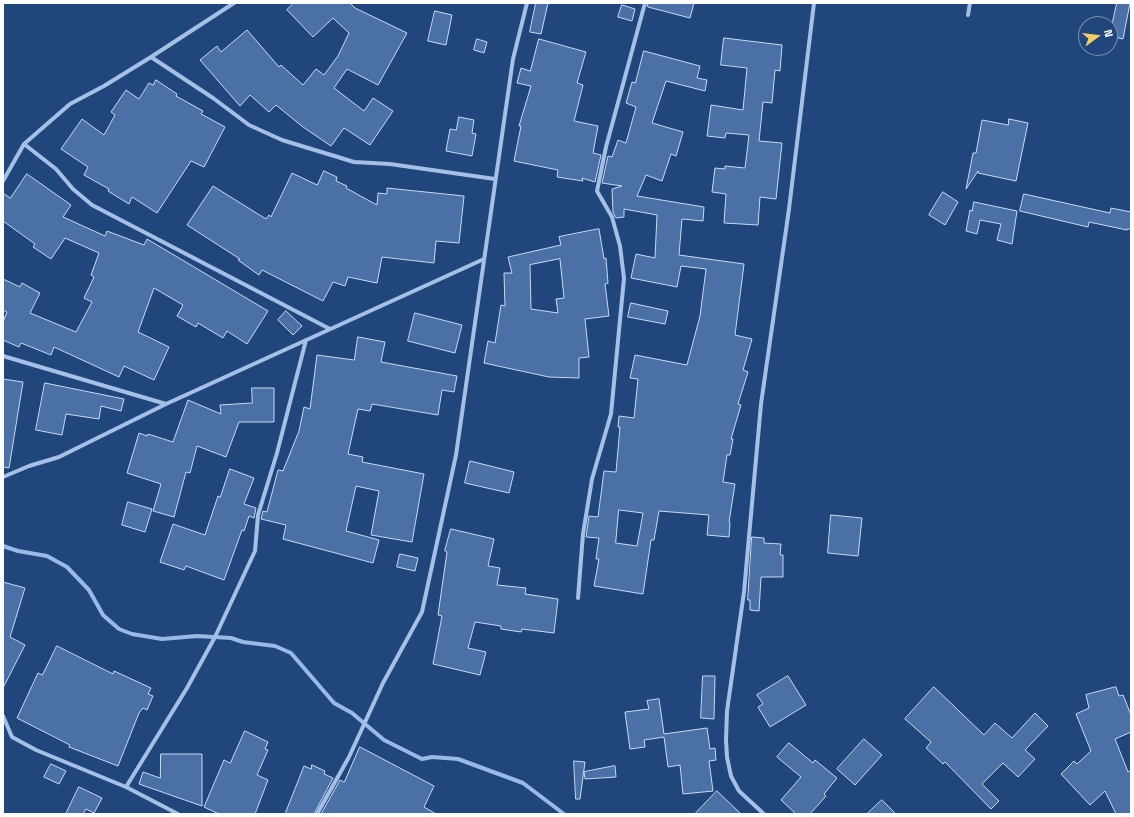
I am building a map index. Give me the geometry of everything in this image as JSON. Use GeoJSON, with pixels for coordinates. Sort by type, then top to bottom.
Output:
{"type":"FeatureCollection","features":[{"type":"Feature","properties":{"kind":"street"},"geometry":{"type":"LineString","coordinates":[[3,181],[24,144],[70,104],[151,58],[234,3]]}},
{"type":"Feature","properties":{"kind":"street"},"geometry":{"type":"LineString","coordinates":[[317,814],[349,757],[383,684],[422,612],[456,455],[513,59],[527,3]]}},
{"type":"Feature","properties":{"kind":"street"},"geometry":{"type":"LineString","coordinates":[[578,598],[583,534],[592,479],[611,414],[624,278],[620,246],[612,217],[597,191],[606,147],[645,3]]}},
{"type":"Feature","properties":{"kind":"street"},"geometry":{"type":"LineString","coordinates":[[764,814],[739,791],[732,776],[727,757],[727,711],[744,592],[761,404],[789,209],[814,3]]}},
{"type":"Feature","properties":{"kind":"street"},"geometry":{"type":"LineString","coordinates":[[968,15],[970,3]]}},
{"type":"Feature","properties":{"kind":"street"},"geometry":{"type":"LineString","coordinates":[[151,58],[213,98],[249,125],[282,140],[354,162],[390,164],[496,179]]}},
{"type":"Feature","properties":{"kind":"street"},"geometry":{"type":"LineString","coordinates":[[24,144],[56,169],[73,189],[92,205],[330,329]]}},
{"type":"Feature","properties":{"kind":"street"},"geometry":{"type":"LineString","coordinates":[[3,477],[29,466],[59,457],[166,404],[484,259]]}},
{"type":"Feature","properties":{"kind":"street"},"geometry":{"type":"LineString","coordinates":[[126,787],[187,688],[215,637],[255,551],[258,515],[277,453],[306,340]]}},
{"type":"Feature","properties":{"kind":"street"},"geometry":{"type":"LineString","coordinates":[[3,356],[166,404]]}},
{"type":"Feature","properties":{"kind":"street"},"geometry":{"type":"LineString","coordinates":[[3,716],[12,737],[36,750],[126,787],[178,814]]}},
{"type":"Feature","properties":{"kind":"building"},"geometry":{"type":"Polygon","coordinates":[[[294,3],[350,3],[355,8],[407,33],[378,85],[347,69],[334,88],[364,111],[373,98],[393,111],[370,145],[344,128],[331,146],[303,127],[276,105],[269,112],[250,95],[240,106],[200,60],[217,46],[221,52],[247,30],[279,67],[281,65],[303,85],[316,69],[324,75],[338,56],[349,33],[333,18],[313,37],[287,10],[294,3]]]}},
{"type":"Feature","properties":{"kind":"building"},"geometry":{"type":"Polygon","coordinates":[[[536,3],[548,3],[541,34],[530,32],[536,3]]]}},
{"type":"Feature","properties":{"kind":"building"},"geometry":{"type":"Polygon","coordinates":[[[648,3],[694,3],[690,18],[648,7],[648,3]]]}},
{"type":"Feature","properties":{"kind":"building"},"geometry":{"type":"Polygon","coordinates":[[[1117,3],[1130,3],[1123,39],[1118,38],[1118,16],[1114,16],[1117,3]]]}},
{"type":"Feature","properties":{"kind":"building"},"geometry":{"type":"Polygon","coordinates":[[[622,5],[635,9],[632,21],[618,17],[622,5]]]}},
{"type":"Feature","properties":{"kind":"building"},"geometry":{"type":"Polygon","coordinates":[[[435,11],[452,15],[446,45],[428,41],[435,11]]]}},
{"type":"Feature","properties":{"kind":"building"},"geometry":{"type":"Polygon","coordinates":[[[724,38],[782,45],[780,71],[775,70],[772,103],[763,102],[759,141],[782,143],[776,199],[760,197],[758,225],[724,223],[726,194],[712,192],[715,168],[725,169],[725,166],[745,168],[749,135],[726,133],[725,138],[707,136],[711,105],[743,110],[747,68],[721,65],[724,38]]]}},
{"type":"Feature","properties":{"kind":"building"},"geometry":{"type":"Polygon","coordinates":[[[477,39],[487,42],[484,53],[474,50],[477,39]]]}},
{"type":"Feature","properties":{"kind":"building"},"geometry":{"type":"Polygon","coordinates":[[[539,39],[586,52],[577,83],[583,85],[574,121],[598,126],[593,153],[601,155],[595,182],[582,178],[583,181],[557,177],[558,170],[514,161],[521,126],[519,126],[531,86],[517,83],[521,68],[530,71],[539,39]]]}},
{"type":"Feature","properties":{"kind":"building"},"geometry":{"type":"Polygon","coordinates":[[[644,51],[700,66],[697,78],[707,80],[705,91],[666,81],[652,123],[683,132],[676,156],[671,154],[662,181],[646,175],[637,196],[704,207],[703,221],[682,219],[679,255],[744,264],[735,335],[752,339],[743,370],[748,372],[738,404],[741,405],[731,439],[733,439],[730,455],[727,455],[723,482],[735,484],[729,522],[729,537],[707,535],[709,515],[659,511],[654,540],[651,540],[643,594],[594,586],[599,559],[596,559],[599,538],[586,537],[589,516],[598,517],[604,471],[616,472],[620,427],[618,427],[619,416],[634,418],[638,379],[630,378],[635,355],[687,365],[700,316],[706,269],[681,266],[677,287],[631,278],[636,254],[655,258],[657,215],[624,209],[624,217],[616,218],[613,212],[612,189],[622,186],[602,183],[608,156],[612,157],[618,140],[626,143],[636,107],[626,103],[632,82],[635,83],[644,51]],[[619,510],[616,543],[637,546],[643,513],[619,510]]]}},
{"type":"Feature","properties":{"kind":"building"},"geometry":{"type":"Polygon","coordinates":[[[156,80],[177,94],[176,96],[203,111],[201,114],[225,127],[204,167],[191,161],[157,213],[132,197],[129,204],[108,191],[109,189],[84,175],[88,167],[61,149],[82,119],[104,135],[115,115],[111,112],[126,90],[139,99],[149,83],[153,85],[156,80]]]}},
{"type":"Feature","properties":{"kind":"building"},"geometry":{"type":"Polygon","coordinates":[[[459,117],[474,120],[472,133],[476,134],[472,156],[446,151],[450,129],[456,130],[459,117]]]}},
{"type":"Feature","properties":{"kind":"building"},"geometry":{"type":"Polygon","coordinates":[[[1009,119],[1028,123],[1016,181],[978,173],[978,171],[966,189],[973,153],[976,153],[982,120],[1008,125],[1009,119]]]}},
{"type":"Feature","properties":{"kind":"building"},"geometry":{"type":"Polygon","coordinates":[[[324,171],[337,177],[336,181],[347,186],[346,188],[377,205],[378,193],[387,194],[387,188],[464,196],[459,243],[436,241],[434,263],[382,257],[377,283],[348,277],[345,286],[333,282],[323,301],[262,270],[259,275],[238,260],[240,259],[187,225],[213,186],[266,219],[269,215],[271,217],[292,173],[317,185],[324,171]]]}},
{"type":"Feature","properties":{"kind":"building"},"geometry":{"type":"Polygon","coordinates":[[[27,174],[71,205],[63,217],[105,236],[107,231],[144,245],[147,239],[268,311],[247,344],[227,331],[223,338],[198,323],[196,327],[177,316],[183,305],[154,288],[138,332],[169,347],[154,380],[124,366],[119,377],[54,347],[51,355],[21,343],[19,347],[3,340],[3,322],[7,312],[3,310],[3,279],[20,287],[22,283],[40,293],[30,313],[76,332],[92,302],[84,298],[94,277],[91,275],[99,253],[65,238],[51,259],[33,247],[35,244],[3,221],[3,193],[10,198],[27,174]]]}},
{"type":"Feature","properties":{"kind":"building"},"geometry":{"type":"Polygon","coordinates":[[[943,192],[958,202],[945,225],[929,215],[943,192]]]}},
{"type":"Feature","properties":{"kind":"building"},"geometry":{"type":"Polygon","coordinates":[[[1024,194],[1110,213],[1111,208],[1131,212],[1131,229],[1127,230],[1089,222],[1088,227],[1020,211],[1024,194]]]}},
{"type":"Feature","properties":{"kind":"building"},"geometry":{"type":"Polygon","coordinates":[[[974,202],[1017,211],[1012,244],[997,240],[1001,224],[980,220],[977,234],[966,231],[970,210],[972,211],[974,202]]]}},
{"type":"Feature","properties":{"kind":"building"},"geometry":{"type":"Polygon","coordinates":[[[599,229],[604,259],[606,258],[608,283],[605,284],[609,316],[585,319],[589,357],[579,358],[579,378],[549,377],[484,363],[488,341],[495,343],[501,305],[505,306],[504,273],[512,273],[508,257],[561,245],[559,237],[599,229]],[[560,259],[530,265],[531,309],[558,313],[556,299],[564,298],[560,259]]]}},
{"type":"Feature","properties":{"kind":"building"},"geometry":{"type":"Polygon","coordinates":[[[631,303],[668,311],[665,324],[628,317],[631,303]]]}},
{"type":"Feature","properties":{"kind":"building"},"geometry":{"type":"Polygon","coordinates":[[[286,311],[302,326],[293,335],[278,320],[286,311]]]}},
{"type":"Feature","properties":{"kind":"building"},"geometry":{"type":"Polygon","coordinates":[[[415,313],[462,325],[455,353],[408,341],[415,313]]]}},
{"type":"Feature","properties":{"kind":"building"},"geometry":{"type":"Polygon","coordinates":[[[358,337],[385,342],[381,362],[457,376],[454,392],[442,390],[438,415],[372,404],[370,411],[358,409],[348,454],[363,457],[362,462],[424,474],[412,542],[371,535],[379,491],[356,486],[346,531],[379,540],[373,563],[283,539],[286,525],[261,519],[263,511],[267,512],[278,470],[283,471],[299,431],[304,407],[310,409],[317,355],[354,360],[358,337]]]}},
{"type":"Feature","properties":{"kind":"building"},"geometry":{"type":"Polygon","coordinates":[[[3,379],[23,382],[9,468],[3,467],[3,379]]]}},
{"type":"Feature","properties":{"kind":"building"},"geometry":{"type":"Polygon","coordinates":[[[45,383],[124,399],[121,411],[101,406],[99,419],[66,414],[62,435],[36,430],[45,383]]]}},
{"type":"Feature","properties":{"kind":"building"},"geometry":{"type":"Polygon","coordinates":[[[252,388],[274,388],[274,422],[239,422],[226,457],[197,446],[190,473],[186,472],[174,517],[153,511],[161,484],[127,473],[139,433],[147,436],[148,434],[173,442],[188,400],[221,414],[220,405],[252,403],[252,388]]]}},
{"type":"Feature","properties":{"kind":"building"},"geometry":{"type":"Polygon","coordinates":[[[470,461],[514,472],[509,493],[465,483],[470,461]]]}},
{"type":"Feature","properties":{"kind":"building"},"geometry":{"type":"Polygon","coordinates":[[[230,469],[254,478],[244,504],[256,508],[254,518],[249,516],[244,531],[242,530],[224,580],[186,566],[184,570],[160,562],[173,524],[205,535],[218,496],[220,497],[230,469]]]}},
{"type":"Feature","properties":{"kind":"building"},"geometry":{"type":"Polygon","coordinates":[[[128,502],[152,509],[145,532],[122,525],[128,502]]]}},
{"type":"Feature","properties":{"kind":"building"},"geometry":{"type":"Polygon","coordinates":[[[831,515],[862,518],[858,556],[828,553],[831,515]]]}},
{"type":"Feature","properties":{"kind":"building"},"geometry":{"type":"Polygon","coordinates":[[[451,529],[494,539],[488,566],[500,568],[497,585],[526,588],[525,594],[558,599],[554,633],[522,629],[521,632],[501,629],[501,626],[475,622],[468,648],[486,652],[480,675],[433,664],[442,616],[438,615],[447,552],[445,551],[451,529]]]}},
{"type":"Feature","properties":{"kind":"building"},"geometry":{"type":"Polygon","coordinates":[[[752,537],[764,538],[764,543],[781,544],[780,555],[783,555],[783,577],[761,577],[759,611],[750,610],[750,600],[748,600],[752,537]]]}},
{"type":"Feature","properties":{"kind":"building"},"geometry":{"type":"Polygon","coordinates":[[[400,554],[418,558],[415,571],[397,567],[400,554]]]}},
{"type":"Feature","properties":{"kind":"building"},"geometry":{"type":"Polygon","coordinates":[[[3,582],[25,588],[10,637],[25,645],[3,688],[3,582]]]}},
{"type":"Feature","properties":{"kind":"building"},"geometry":{"type":"Polygon","coordinates":[[[57,646],[113,674],[114,671],[151,688],[148,694],[153,696],[147,710],[143,708],[139,713],[118,766],[69,747],[70,745],[17,718],[38,673],[42,675],[57,646]]]}},
{"type":"Feature","properties":{"kind":"building"},"geometry":{"type":"Polygon","coordinates":[[[703,676],[715,676],[714,719],[701,718],[703,676]]]}},
{"type":"Feature","properties":{"kind":"building"},"geometry":{"type":"Polygon","coordinates":[[[788,676],[806,705],[770,727],[758,707],[763,704],[757,695],[788,676]]]}},
{"type":"Feature","properties":{"kind":"building"},"geometry":{"type":"Polygon","coordinates":[[[934,687],[984,735],[995,723],[1012,738],[1035,713],[1048,726],[1025,750],[1035,759],[1018,777],[1003,763],[982,784],[999,801],[991,809],[945,762],[943,764],[926,748],[931,742],[905,719],[934,687]]]}},
{"type":"Feature","properties":{"kind":"building"},"geometry":{"type":"Polygon","coordinates":[[[1116,687],[1119,696],[1123,695],[1131,715],[1131,732],[1115,739],[1128,772],[1131,770],[1131,814],[1116,814],[1105,791],[1090,805],[1061,774],[1074,761],[1077,764],[1091,751],[1076,714],[1089,708],[1086,695],[1116,687]]]}},
{"type":"Feature","properties":{"kind":"building"},"geometry":{"type":"Polygon","coordinates":[[[659,699],[664,734],[707,728],[710,749],[715,748],[716,760],[709,761],[713,791],[683,794],[680,765],[668,767],[664,737],[644,740],[645,747],[630,749],[625,712],[649,709],[647,701],[659,699]]]}},
{"type":"Feature","properties":{"kind":"building"},"geometry":{"type":"Polygon","coordinates":[[[245,731],[268,742],[265,749],[268,750],[257,775],[268,780],[255,814],[219,814],[204,807],[224,760],[230,763],[245,731]]]}},
{"type":"Feature","properties":{"kind":"building"},"geometry":{"type":"Polygon","coordinates":[[[864,739],[882,755],[855,785],[837,769],[864,739]]]}},
{"type":"Feature","properties":{"kind":"building"},"geometry":{"type":"Polygon","coordinates":[[[789,743],[813,763],[815,760],[837,778],[824,794],[826,796],[810,814],[796,814],[781,800],[801,777],[777,757],[789,743]]]}},
{"type":"Feature","properties":{"kind":"building"},"geometry":{"type":"Polygon","coordinates":[[[360,747],[434,786],[424,807],[436,814],[321,814],[340,780],[344,782],[360,747]]]}},
{"type":"Feature","properties":{"kind":"building"},"geometry":{"type":"Polygon","coordinates":[[[161,754],[202,754],[202,806],[139,784],[143,772],[160,778],[161,754]]]}},
{"type":"Feature","properties":{"kind":"building"},"geometry":{"type":"Polygon","coordinates":[[[574,761],[585,762],[580,799],[576,799],[574,761]]]}},
{"type":"Feature","properties":{"kind":"building"},"geometry":{"type":"Polygon","coordinates":[[[51,764],[66,771],[59,784],[44,777],[51,764]]]}},
{"type":"Feature","properties":{"kind":"building"},"geometry":{"type":"Polygon","coordinates":[[[312,765],[325,771],[324,774],[333,778],[314,814],[285,814],[304,766],[311,769],[312,765]]]}},
{"type":"Feature","properties":{"kind":"building"},"geometry":{"type":"Polygon","coordinates":[[[615,766],[616,777],[585,779],[584,772],[615,766]]]}},
{"type":"Feature","properties":{"kind":"building"},"geometry":{"type":"Polygon","coordinates":[[[79,787],[102,798],[94,813],[86,809],[83,814],[66,814],[79,787]]]}},
{"type":"Feature","properties":{"kind":"building"},"geometry":{"type":"Polygon","coordinates":[[[717,791],[741,814],[695,814],[717,791]]]}},
{"type":"Feature","properties":{"kind":"building"},"geometry":{"type":"Polygon","coordinates":[[[882,800],[896,814],[867,814],[882,800]]]}},
{"type":"Feature","properties":{"kind":"waterway"},"geometry":{"type":"LineString","coordinates":[[3,546],[18,551],[47,556],[67,567],[89,590],[103,615],[119,629],[132,634],[162,639],[197,636],[231,638],[243,642],[275,646],[291,653],[334,703],[352,713],[384,740],[422,759],[432,757],[458,759],[523,783],[564,814]]}}]}
